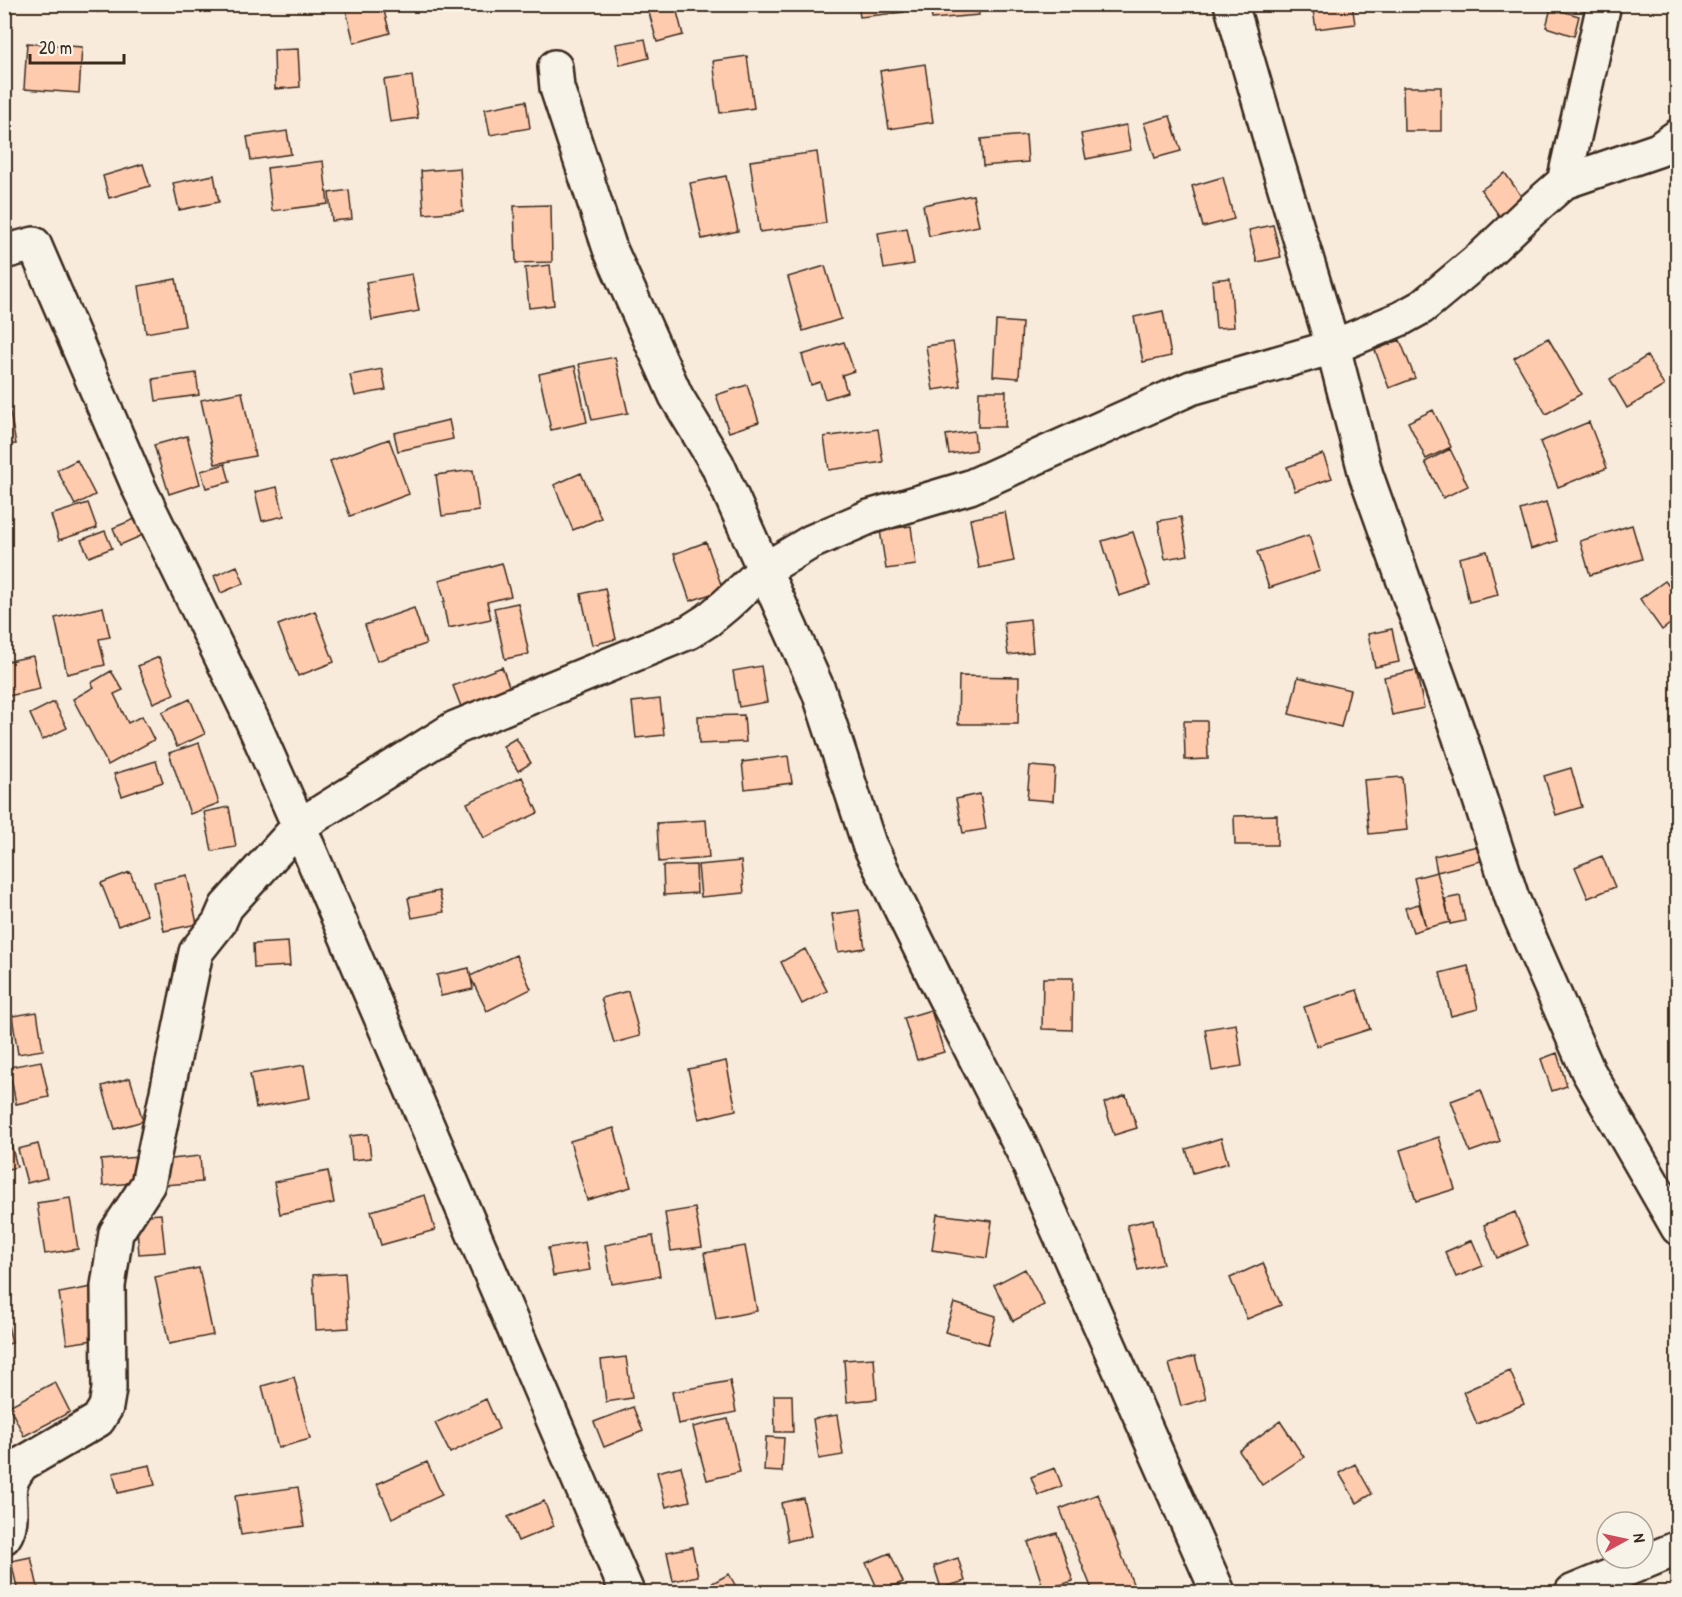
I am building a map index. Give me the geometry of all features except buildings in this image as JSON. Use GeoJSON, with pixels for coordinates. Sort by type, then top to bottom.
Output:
{"type":"FeatureCollection","features":[{"type":"Feature","properties":{"kind":"street"},"geometry":{"type":"LineString","coordinates":[[1231,4],[1333,347],[1366,476],[1459,735],[1512,898],[1588,1071],[1677,1228]]}},
{"type":"Feature","properties":{"kind":"street"},"geometry":{"type":"LineString","coordinates":[[1564,182],[1604,4]]}},
{"type":"Feature","properties":{"kind":"street"},"geometry":{"type":"LineString","coordinates":[[555,67],[556,88],[610,249],[676,396],[717,464],[819,692],[869,844],[1024,1153],[1218,1593]]}},
{"type":"Feature","properties":{"kind":"street"},"geometry":{"type":"LineString","coordinates":[[4,1537],[10,1521],[10,1485],[14,1473],[22,1464],[98,1420],[106,1407],[109,1389],[108,1286],[116,1233],[148,1184],[196,952],[219,923],[226,907],[299,826],[455,728],[689,632],[708,620],[764,570],[811,542],[870,517],[970,487],[1191,388],[1333,347],[1402,318],[1422,307],[1482,257],[1564,182],[1658,150],[1677,136]]}},
{"type":"Feature","properties":{"kind":"street"},"geometry":{"type":"LineString","coordinates":[[4,252],[34,244],[141,490],[252,720],[299,826],[627,1593]]}},
{"type":"Feature","properties":{"kind":"street"},"geometry":{"type":"LineString","coordinates":[[1572,1593],[1677,1548]]}}]}
